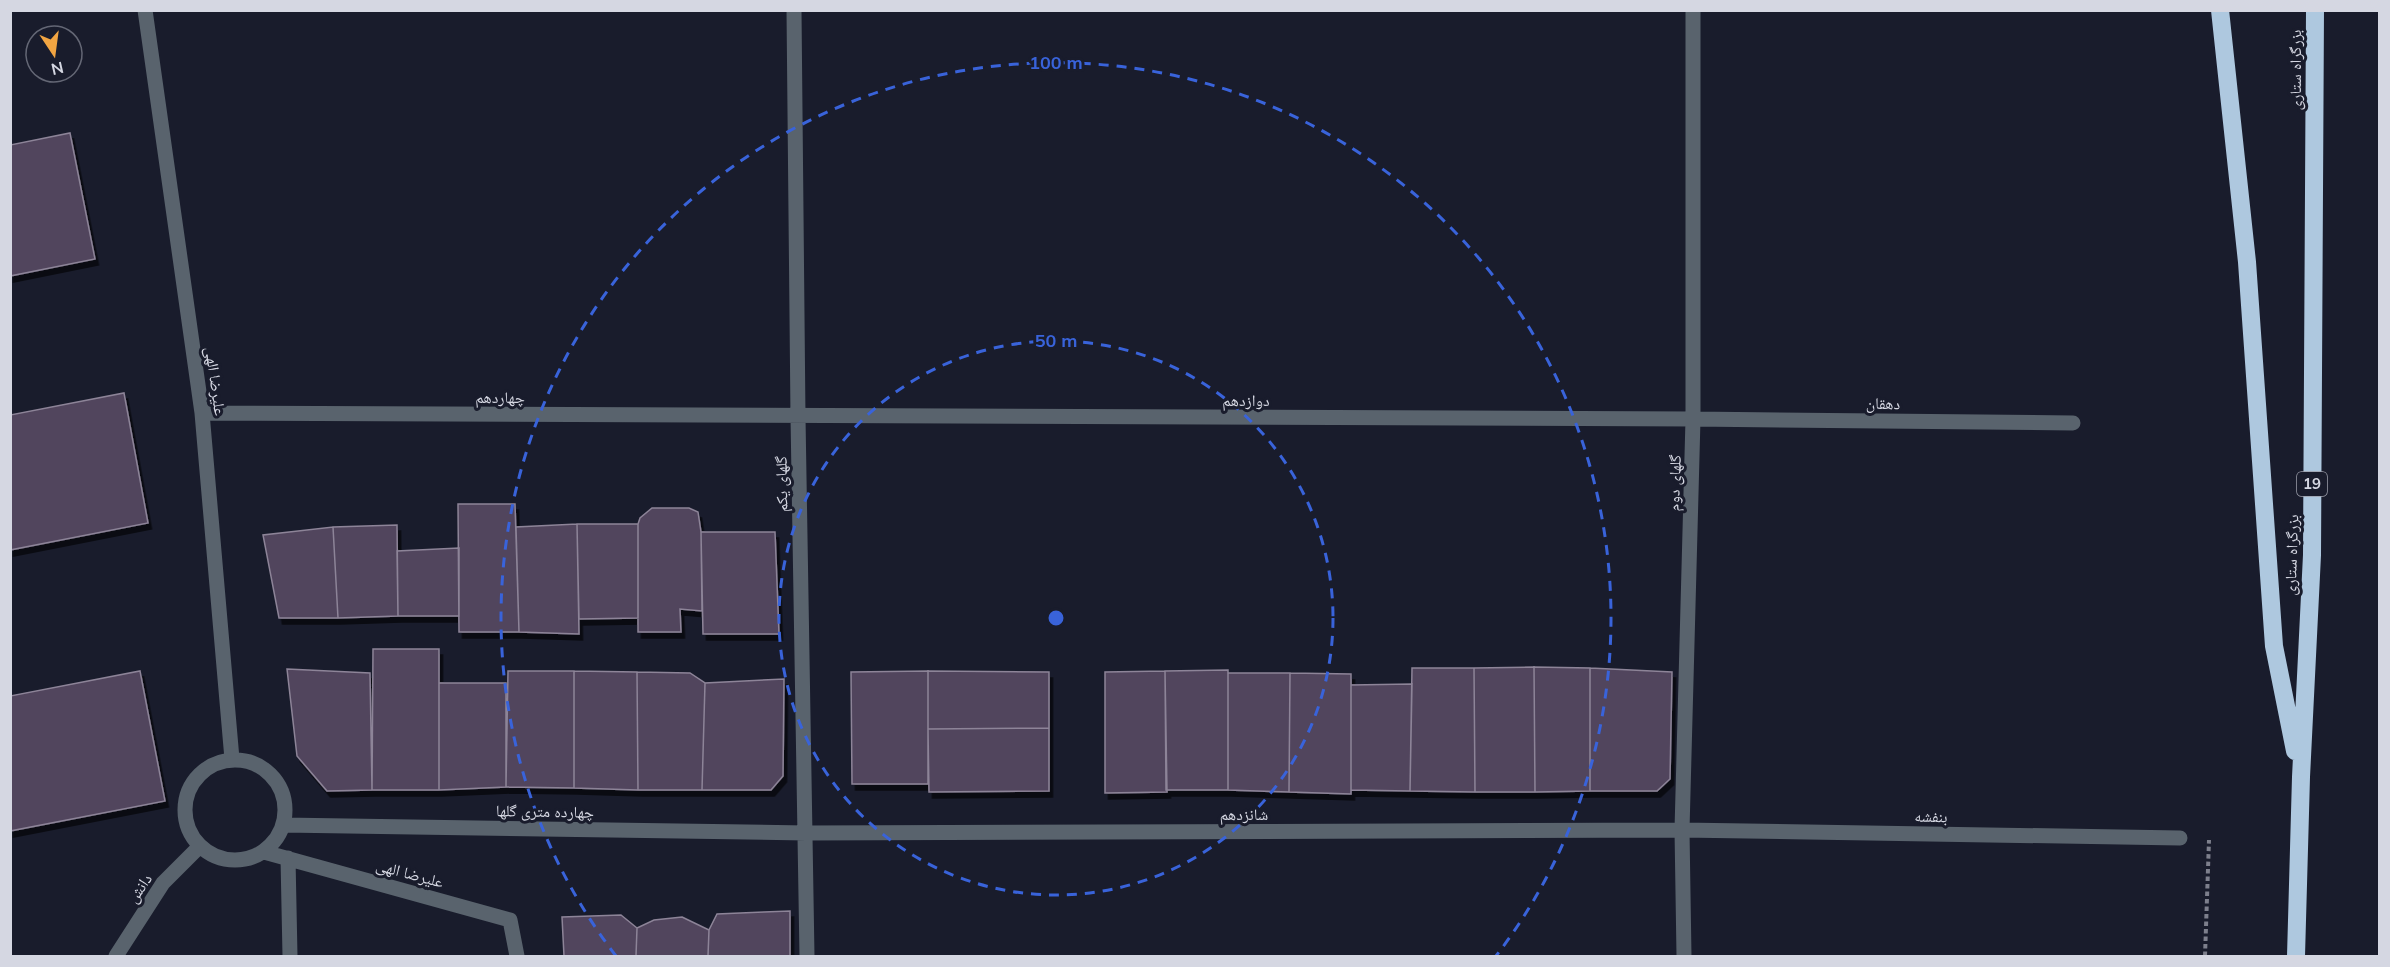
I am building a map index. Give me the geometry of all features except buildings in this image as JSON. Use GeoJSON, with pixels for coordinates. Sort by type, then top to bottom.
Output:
{"type":"FeatureCollection","features":[{"type":"Feature","properties":{"kind":"highway"},"geometry":{"type":"LineString","coordinates":[[2220,10],[2247,262],[2274,646],[2301,777]]}},
{"type":"Feature","properties":{"kind":"highway","name":"بزرگراه ستاری"},"geometry":{"type":"LineString","coordinates":[[2295,954],[2312,555],[2315,246],[2314,10]]}},
{"type":"Feature","properties":{"kind":"street","name":"علیرضا الهی"},"geometry":{"type":"LineString","coordinates":[[145,10],[202,413],[232,759]]}},
{"type":"Feature","properties":{"kind":"street","name":"گلهای یکم"},"geometry":{"type":"LineString","coordinates":[[794,10],[807,957]]}},
{"type":"Feature","properties":{"kind":"street","name":"گلهای دوم"},"geometry":{"type":"LineString","coordinates":[[1684,957],[1682,830],[1694,419],[1693,10]]}},
{"type":"Feature","properties":{"kind":"street","name":"چهاردهم"},"geometry":{"type":"LineString","coordinates":[[202,413],[798,417]]}},
{"type":"Feature","properties":{"kind":"street","name":"دوازدهم"},"geometry":{"type":"LineString","coordinates":[[798,417],[1694,419]]}},
{"type":"Feature","properties":{"kind":"street","name":"دهقان"},"geometry":{"type":"LineString","coordinates":[[1694,419],[2073,423]]}},
{"type":"Feature","properties":{"kind":"street"},"geometry":{"type":"LineString","coordinates":[[232,759],[248,761],[263,768],[275,779],[283,793],[286,810],[283,825],[264,852],[248,859],[230,860],[214,856],[200,847],[190,833],[184,817],[185,801],[191,785],[202,772],[216,763],[232,759]]}},
{"type":"Feature","properties":{"kind":"street","name":"چهارده متری گلها"},"geometry":{"type":"LineString","coordinates":[[283,825],[806,834]]}},
{"type":"Feature","properties":{"kind":"street","name":"شانزدهم"},"geometry":{"type":"LineString","coordinates":[[806,834],[1682,830]]}},
{"type":"Feature","properties":{"kind":"street","name":"بنفشه"},"geometry":{"type":"LineString","coordinates":[[1682,830],[2180,838]]}},
{"type":"Feature","properties":{"kind":"street","name":"دانش"},"geometry":{"type":"LineString","coordinates":[[116,957],[164,883],[200,847]]}},
{"type":"Feature","properties":{"kind":"street","name":"علیرضا الهی"},"geometry":{"type":"LineString","coordinates":[[264,852],[510,920],[517,957]]}},
{"type":"Feature","properties":{"kind":"street"},"geometry":{"type":"LineString","coordinates":[[288,858],[290,957]]}},
{"type":"Feature","properties":{"kind":"path"},"geometry":{"type":"LineString","coordinates":[[2180,838],[2209,838],[2205,957]]}}]}
